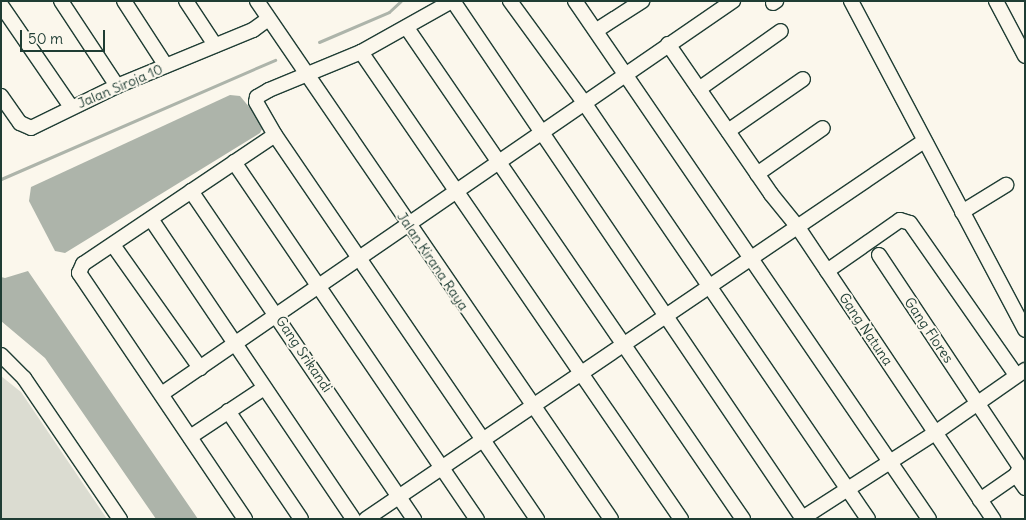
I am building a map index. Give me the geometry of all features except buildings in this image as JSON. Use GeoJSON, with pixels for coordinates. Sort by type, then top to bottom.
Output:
{"type":"FeatureCollection","features":[{"type":"Feature","properties":{"kind":"street"},"geometry":{"type":"LineString","coordinates":[[61,1],[117,86]]}},
{"type":"Feature","properties":{"kind":"street"},"geometry":{"type":"LineString","coordinates":[[124,1],[166,66]]}},
{"type":"Feature","properties":{"kind":"street"},"geometry":{"type":"LineString","coordinates":[[186,1],[215,45]]}},
{"type":"Feature","properties":{"kind":"street","name":"Jalan Kirana Raya"},"geometry":{"type":"LineString","coordinates":[[257,1],[532,407],[611,519]]}},
{"type":"Feature","properties":{"kind":"street"},"geometry":{"type":"LineString","coordinates":[[537,519],[275,135],[256,102],[258,97],[361,52],[407,28],[452,1],[666,314],[802,518],[935,433],[978,404],[1020,372],[910,223],[900,220],[827,271]]}},
{"type":"Feature","properties":{"kind":"street"},"geometry":{"type":"LineString","coordinates":[[510,1],[585,104],[868,519]]}},
{"type":"Feature","properties":{"kind":"street"},"geometry":{"type":"LineString","coordinates":[[576,1],[930,519]]}},
{"type":"Feature","properties":{"kind":"street"},"geometry":{"type":"LineString","coordinates":[[597,30],[642,1]]}},
{"type":"Feature","properties":{"kind":"street"},"geometry":{"type":"LineString","coordinates":[[163,393],[278,315],[359,256],[409,226],[541,132],[585,104],[625,73],[733,1]]}},
{"type":"Feature","properties":{"kind":"street"},"geometry":{"type":"LineString","coordinates":[[851,1],[1025,330]]}},
{"type":"Feature","properties":{"kind":"street"},"geometry":{"type":"LineString","coordinates":[[996,1],[1025,56]]}},
{"type":"Feature","properties":{"kind":"street"},"geometry":{"type":"LineString","coordinates":[[1,5],[71,107]]}},
{"type":"Feature","properties":{"kind":"street","name":"Jalan Siroja 10"},"geometry":{"type":"LineString","coordinates":[[1,96],[20,124],[26,128],[117,86],[253,30],[268,19]]}},
{"type":"Feature","properties":{"kind":"street"},"geometry":{"type":"LineString","coordinates":[[407,28],[743,519]]}},
{"type":"Feature","properties":{"kind":"street"},"geometry":{"type":"LineString","coordinates":[[699,89],[782,31]]}},
{"type":"Feature","properties":{"kind":"street","name":"Gang Natuna"},"geometry":{"type":"LineString","coordinates":[[668,44],[757,174],[797,226],[993,519]]}},
{"type":"Feature","properties":{"kind":"street"},"geometry":{"type":"LineString","coordinates":[[361,52],[681,519]]}},
{"type":"Feature","properties":{"kind":"street"},"geometry":{"type":"LineString","coordinates":[[728,131],[803,79]]}},
{"type":"Feature","properties":{"kind":"street"},"geometry":{"type":"LineString","coordinates":[[757,174],[823,128]]}},
{"type":"Feature","properties":{"kind":"street"},"geometry":{"type":"LineString","coordinates":[[245,519],[163,393],[80,276],[83,264],[275,135]]}},
{"type":"Feature","properties":{"kind":"street"},"geometry":{"type":"LineString","coordinates":[[366,519],[482,438],[532,407],[623,342],[924,141]]}},
{"type":"Feature","properties":{"kind":"street"},"geometry":{"type":"LineString","coordinates":[[234,162],[477,519]]}},
{"type":"Feature","properties":{"kind":"street"},"geometry":{"type":"LineString","coordinates":[[962,212],[1006,185]]}},
{"type":"Feature","properties":{"kind":"street","name":"Gang Srikandi"},"geometry":{"type":"LineString","coordinates":[[191,191],[278,315],[414,519]]}},
{"type":"Feature","properties":{"kind":"street"},"geometry":{"type":"LineString","coordinates":[[151,219],[354,519]]}},
{"type":"Feature","properties":{"kind":"street"},"geometry":{"type":"LineString","coordinates":[[113,244],[200,368]]}},
{"type":"Feature","properties":{"kind":"street","name":"Gang Flores"},"geometry":{"type":"LineString","coordinates":[[879,256],[1020,467],[1016,476]]}},
{"type":"Feature","properties":{"kind":"street"},"geometry":{"type":"LineString","coordinates":[[1,356],[24,378],[120,519]]}},
{"type":"Feature","properties":{"kind":"street"},"geometry":{"type":"LineString","coordinates":[[190,437],[264,388]]}},
{"type":"Feature","properties":{"kind":"street"},"geometry":{"type":"LineString","coordinates":[[228,411],[301,519]]}},
{"type":"Feature","properties":{"kind":"street"},"geometry":{"type":"LineString","coordinates":[[980,500],[1016,476],[1025,488]]}},
{"type":"Feature","properties":{"kind":"shaded area"},"geometry":{"type":"Polygon","coordinates":[[[230,95],[240,96],[264,125],[260,133],[65,253],[55,251],[29,201],[31,187],[230,95]]]}},
{"type":"Feature","properties":{"kind":"shaded area"},"geometry":{"type":"Polygon","coordinates":[[[28,271],[198,519],[156,519],[45,358],[1,321],[1,277],[5,278],[28,271]]]}},
{"type":"Feature","properties":{"kind":"shaded area"},"geometry":{"type":"Polygon","coordinates":[[[1,376],[21,392],[107,519],[1,519],[1,376]]]}},
{"type":"Feature","properties":{"kind":"waterway"},"geometry":{"type":"LineString","coordinates":[[319,42],[389,12],[401,1]]}},
{"type":"Feature","properties":{"kind":"waterway"},"geometry":{"type":"LineString","coordinates":[[1,179],[275,60]]}}]}
